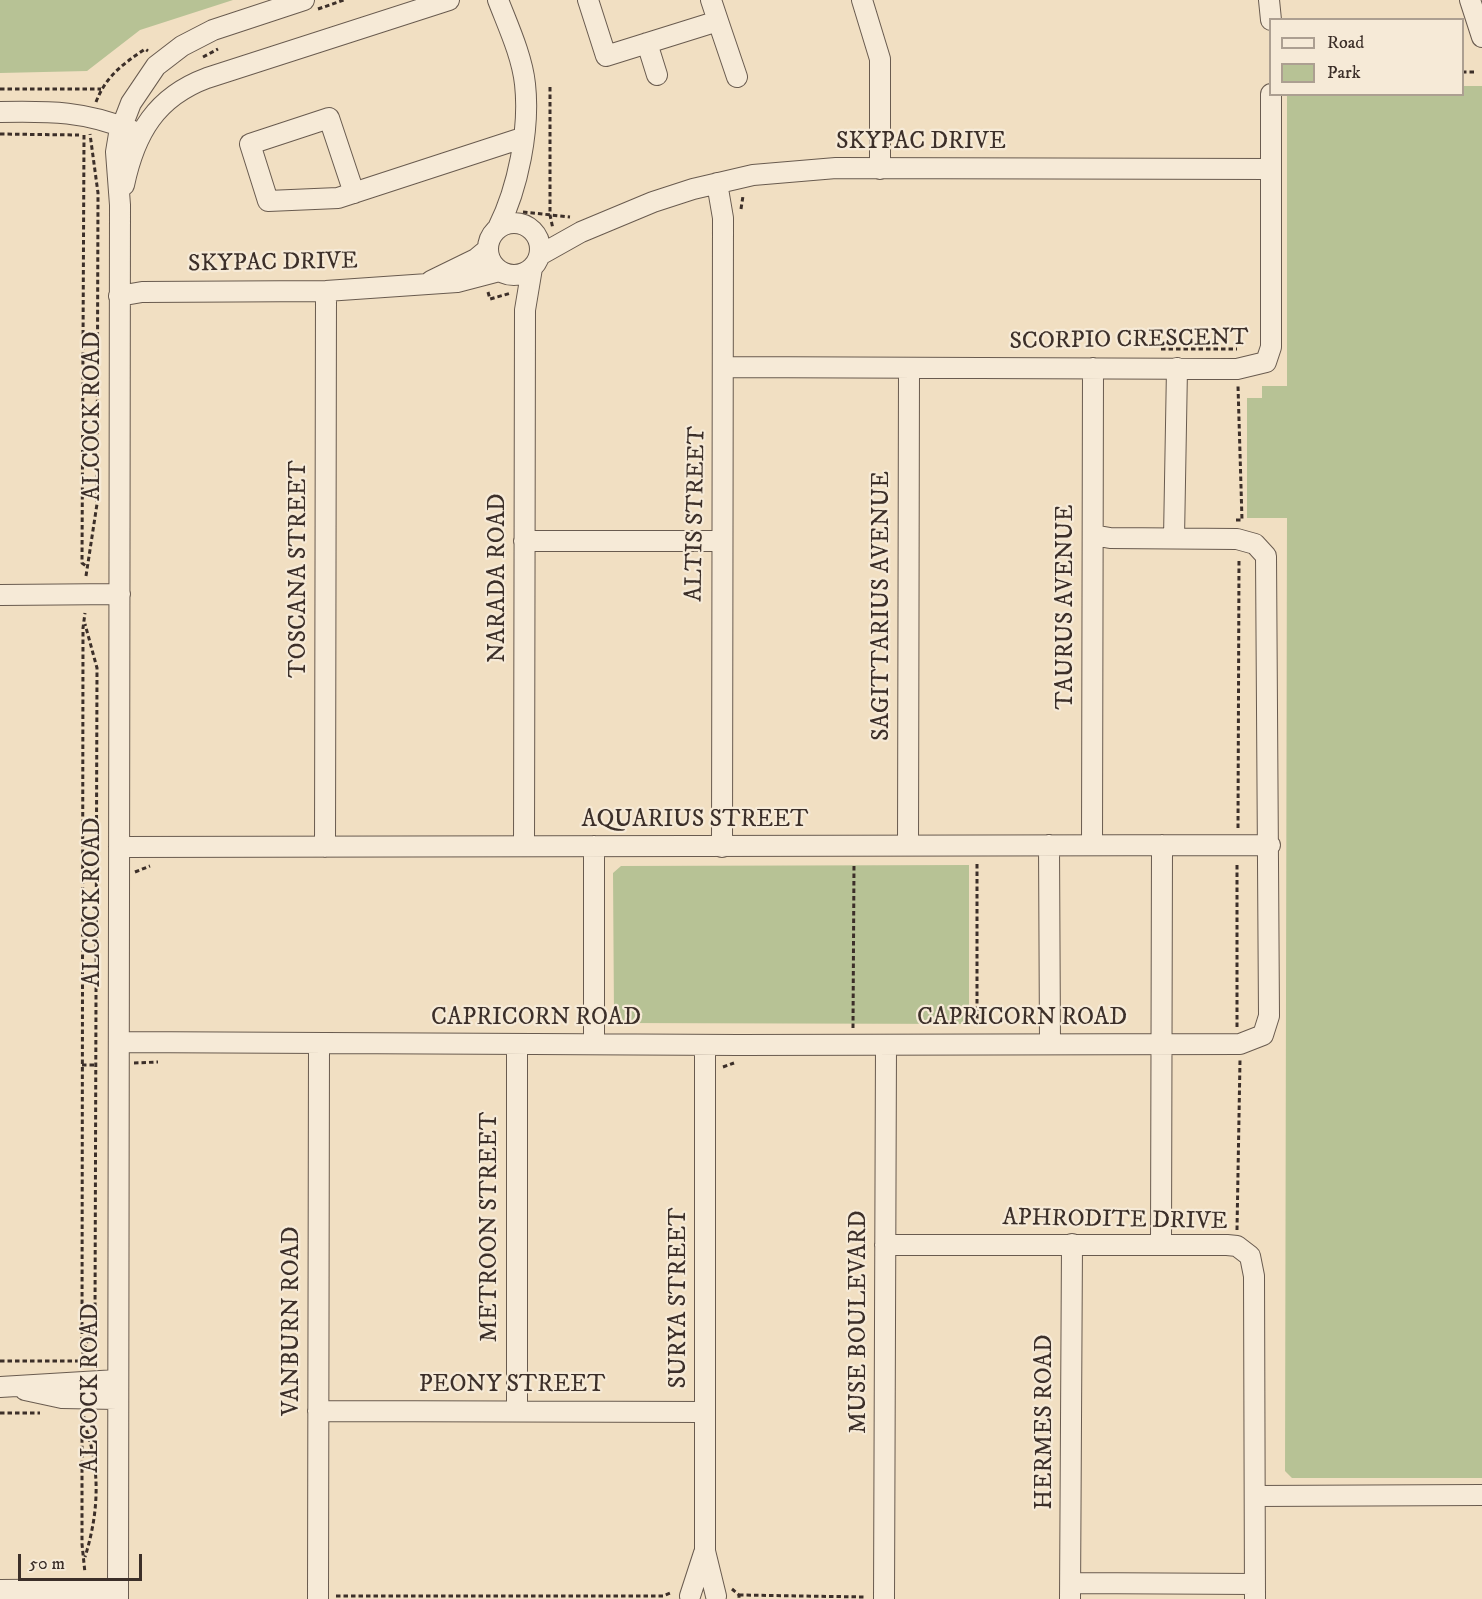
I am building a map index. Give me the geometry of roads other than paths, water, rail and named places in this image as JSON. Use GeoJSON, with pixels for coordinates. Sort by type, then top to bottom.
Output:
{"type":"FeatureCollection","features":[{"type":"Feature","properties":{"kind":"street","name":"ALCOCK ROAD"},"geometry":{"type":"LineString","coordinates":[[118,1594],[120,205],[116,152],[121,126],[131,103],[164,58],[213,30],[304,0]]}},
{"type":"Feature","properties":{"kind":"street","name":"ALCOCK ROAD"},"geometry":{"type":"LineString","coordinates":[[120,205],[128,168],[141,134],[156,112],[169,99],[195,83],[449,0]]}},
{"type":"Feature","properties":{"kind":"street"},"geometry":{"type":"LineString","coordinates":[[498,0],[525,82],[522,138],[516,183],[488,249],[493,265],[501,272],[519,275],[536,262],[540,244],[529,228],[516,183]]}},
{"type":"Feature","properties":{"kind":"street"},"geometry":{"type":"LineString","coordinates":[[588,0],[606,56],[718,21]]}},
{"type":"Feature","properties":{"kind":"street"},"geometry":{"type":"LineString","coordinates":[[711,0],[737,77]]}},
{"type":"Feature","properties":{"kind":"street"},"geometry":{"type":"LineString","coordinates":[[862,0],[880,59],[880,169]]}},
{"type":"Feature","properties":{"kind":"street"},"geometry":{"type":"LineString","coordinates":[[1269,0],[1271,18]]}},
{"type":"Feature","properties":{"kind":"street"},"geometry":{"type":"LineString","coordinates":[[1470,0],[1482,37]]}},
{"type":"Feature","properties":{"kind":"street"},"geometry":{"type":"LineString","coordinates":[[647,43],[657,75]]}},
{"type":"Feature","properties":{"kind":"street","name":"SCORPIO CRESCENT"},"geometry":{"type":"LineString","coordinates":[[724,367],[1237,369],[1260,365],[1266,362],[1269,355],[1271,96]]}},
{"type":"Feature","properties":{"kind":"street"},"geometry":{"type":"LineString","coordinates":[[0,112],[71,112],[141,134]]}},
{"type":"Feature","properties":{"kind":"street"},"geometry":{"type":"LineString","coordinates":[[354,193],[328,118],[250,144],[268,201],[338,198],[354,193],[522,138]]}},
{"type":"Feature","properties":{"kind":"street","name":"SKYPAC DRIVE"},"geometry":{"type":"LineString","coordinates":[[536,262],[555,237],[581,232],[653,202],[717,183],[794,170],[1271,169]]}},
{"type":"Feature","properties":{"kind":"street","name":"ALTIS STREET"},"geometry":{"type":"LineString","coordinates":[[717,183],[723,218],[722,847]]}},
{"type":"Feature","properties":{"kind":"street"},"geometry":{"type":"LineString","coordinates":[[498,228],[511,223],[555,237]]}},
{"type":"Feature","properties":{"kind":"street","name":"SKYPAC DRIVE"},"geometry":{"type":"LineString","coordinates":[[429,282],[476,260],[488,249]]}},
{"type":"Feature","properties":{"kind":"street","name":"NARADA ROAD"},"geometry":{"type":"LineString","coordinates":[[524,846],[525,310],[536,262]]}},
{"type":"Feature","properties":{"kind":"street","name":"SKYPAC DRIVE"},"geometry":{"type":"LineString","coordinates":[[119,296],[142,292],[326,291],[429,282],[457,282],[501,272]]}},
{"type":"Feature","properties":{"kind":"street","name":"NARADA ROAD"},"geometry":{"type":"LineString","coordinates":[[501,272],[525,310]]}},
{"type":"Feature","properties":{"kind":"street","name":"TOSCANA STREET"},"geometry":{"type":"LineString","coordinates":[[325,847],[326,291]]}},
{"type":"Feature","properties":{"kind":"street","name":"SAGITTARIUS AVENUE"},"geometry":{"type":"LineString","coordinates":[[908,845],[909,368]]}},
{"type":"Feature","properties":{"kind":"street","name":"TAURUS AVENUE"},"geometry":{"type":"LineString","coordinates":[[1092,845],[1093,368]]}},
{"type":"Feature","properties":{"kind":"street"},"geometry":{"type":"LineString","coordinates":[[1174,538],[1177,368]]}},
{"type":"Feature","properties":{"kind":"street","name":"CAPRICORN ROAD"},"geometry":{"type":"LineString","coordinates":[[119,1042],[1239,1045],[1263,1035],[1269,1016],[1270,845],[1266,556],[1255,544],[1237,539],[1094,535]]}},
{"type":"Feature","properties":{"kind":"street"},"geometry":{"type":"LineString","coordinates":[[524,541],[722,542]]}},
{"type":"Feature","properties":{"kind":"street"},"geometry":{"type":"LineString","coordinates":[[0,595],[120,594]]}},
{"type":"Feature","properties":{"kind":"street"},"geometry":{"type":"LineString","coordinates":[[1161,1244],[1162,845]]}},
{"type":"Feature","properties":{"kind":"street","name":"AQUARIUS STREET"},"geometry":{"type":"LineString","coordinates":[[119,847],[1270,845]]}},
{"type":"Feature","properties":{"kind":"street"},"geometry":{"type":"LineString","coordinates":[[594,846],[594,1044]]}},
{"type":"Feature","properties":{"kind":"street"},"geometry":{"type":"LineString","coordinates":[[1049,846],[1050,1044]]}},
{"type":"Feature","properties":{"kind":"street","name":"VANBURN ROAD"},"geometry":{"type":"LineString","coordinates":[[319,1044],[318,1411],[326,1598]]}},
{"type":"Feature","properties":{"kind":"street","name":"METROON STREET"},"geometry":{"type":"LineString","coordinates":[[516,1411],[518,1044]]}},
{"type":"Feature","properties":{"kind":"street","name":"SURYA STREET"},"geometry":{"type":"LineString","coordinates":[[685,1597],[705,1551],[705,1045]]}},
{"type":"Feature","properties":{"kind":"street","name":"MUSE BOULEVARD"},"geometry":{"type":"LineString","coordinates":[[870,1596],[885,1245],[886,1045]]}},
{"type":"Feature","properties":{"kind":"street","name":"HERMES ROAD"},"geometry":{"type":"LineString","coordinates":[[1070,1591],[1072,1244]]}},
{"type":"Feature","properties":{"kind":"street","name":"APHRODITE DRIVE"},"geometry":{"type":"LineString","coordinates":[[885,1245],[1237,1246],[1250,1256],[1254,1264],[1255,1591]]}},
{"type":"Feature","properties":{"kind":"street"},"geometry":{"type":"LineString","coordinates":[[5,1387],[62,1398],[117,1389]]}},
{"type":"Feature","properties":{"kind":"street","name":"PEONY STREET"},"geometry":{"type":"LineString","coordinates":[[318,1411],[705,1412]]}},
{"type":"Feature","properties":{"kind":"street"},"geometry":{"type":"LineString","coordinates":[[1256,1496],[1482,1495]]}},
{"type":"Feature","properties":{"kind":"street","name":"SURYA STREET"},"geometry":{"type":"LineString","coordinates":[[705,1551],[725,1596]]}},
{"type":"Feature","properties":{"kind":"street"},"geometry":{"type":"LineString","coordinates":[[0,1590],[118,1594]]}},
{"type":"Feature","properties":{"kind":"street"},"geometry":{"type":"LineString","coordinates":[[1070,1591],[1255,1591]]}},
{"type":"Feature","properties":{"kind":"street"},"geometry":{"type":"LineString","coordinates":[[685,1597],[701,1592],[725,1596]]}}]}
